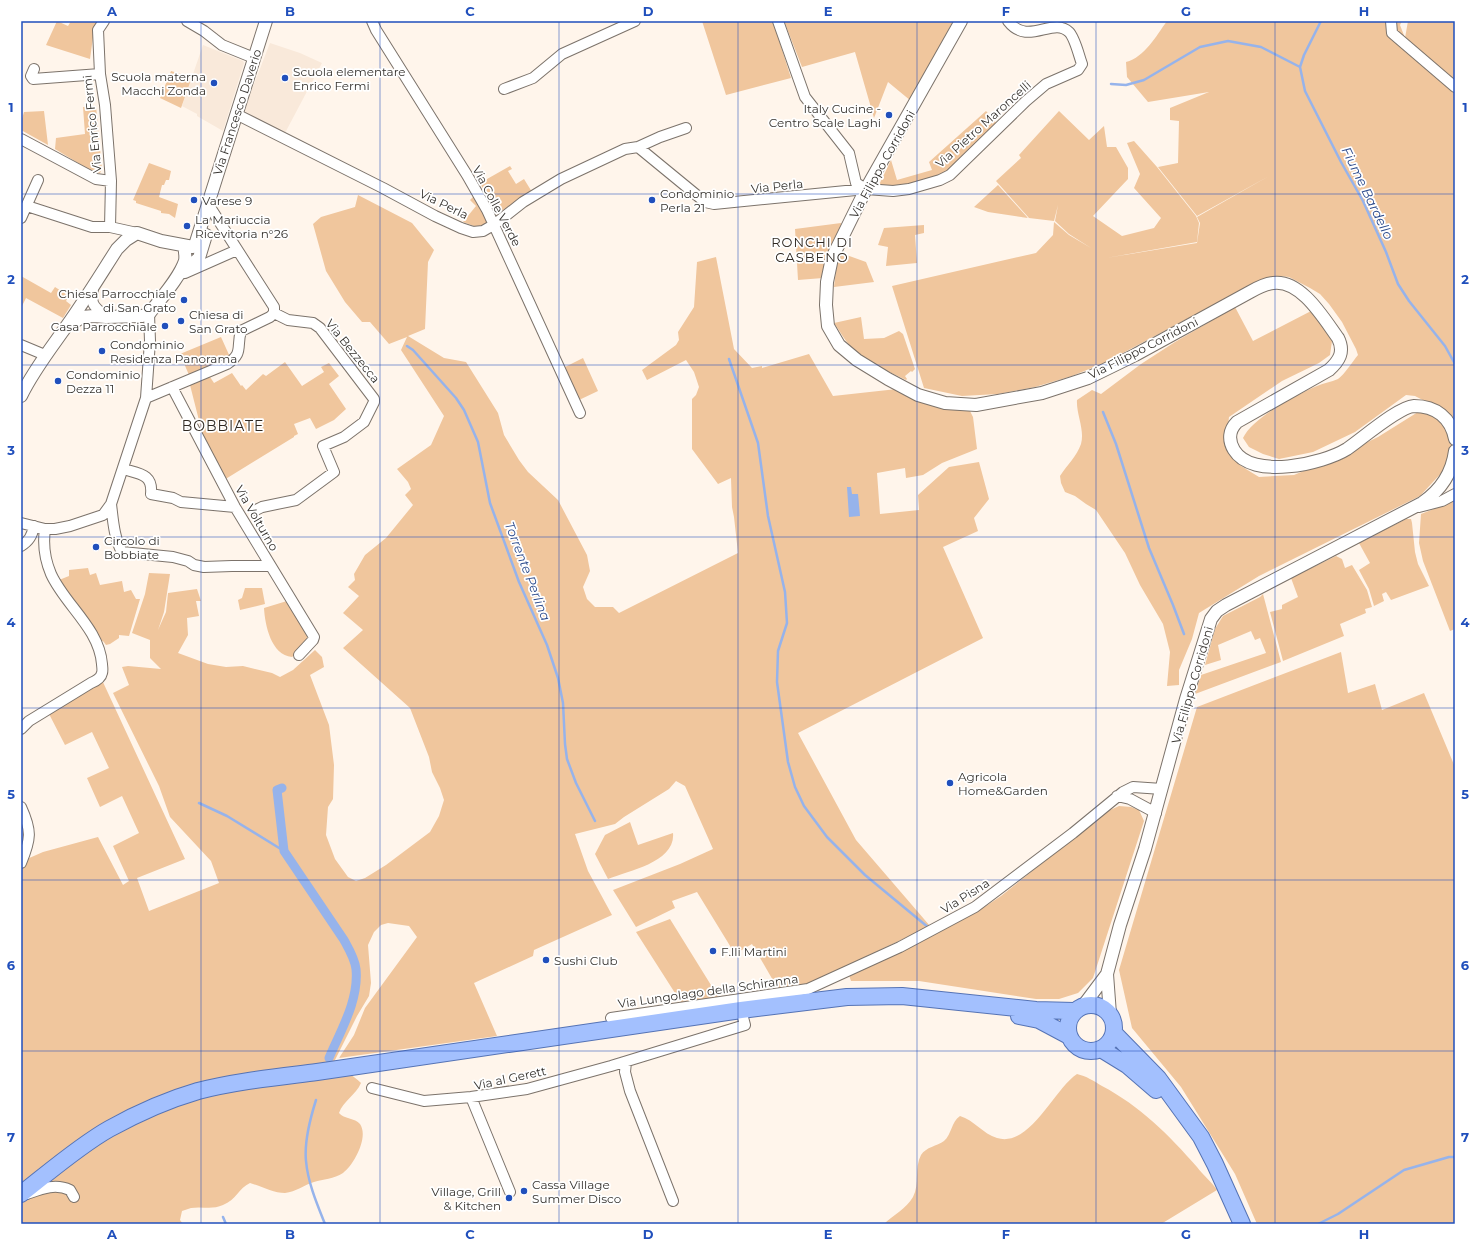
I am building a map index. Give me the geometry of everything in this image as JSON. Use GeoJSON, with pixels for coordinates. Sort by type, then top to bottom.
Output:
{"type":"FeatureCollection","features":[{"type":"Feature","properties":{"kind":"main road"},"geometry":{"type":"LineString","coordinates":[[21,1195],[80,1149],[108,1130],[151,1108],[197,1091],[257,1080],[743,1017],[847,997],[902,996],[1036,1010],[1078,1008],[1090,1004],[1104,1009],[1110,1014],[1114,1023],[1114,1033],[1109,1042],[1101,1049],[1094,1051],[1082,1050],[1072,1042],[1069,1036],[1068,1023],[1078,1008]]}},
{"type":"Feature","properties":{"kind":"main road"},"geometry":{"type":"LineString","coordinates":[[963,1002],[1039,1020],[1069,1036]]}},
{"type":"Feature","properties":{"kind":"main road"},"geometry":{"type":"LineString","coordinates":[[1114,1033],[1158,1078],[1201,1137],[1212,1157],[1242,1224]]}},
{"type":"Feature","properties":{"kind":"main road"},"geometry":{"type":"LineString","coordinates":[[1101,1049],[1127,1065],[1187,1117]]}},
{"type":"Feature","properties":{"kind":"street","name":"Via Enrico Fermi"},"geometry":{"type":"LineString","coordinates":[[104,21],[98,30],[100,74],[105,106],[111,181],[110,227]]}},
{"type":"Feature","properties":{"kind":"street"},"geometry":{"type":"LineString","coordinates":[[187,21],[204,31],[222,45],[254,58]]}},
{"type":"Feature","properties":{"kind":"street","name":"Via Francesco Daverio"},"geometry":{"type":"LineString","coordinates":[[177,276],[185,261],[188,246],[196,242],[266,21]]}},
{"type":"Feature","properties":{"kind":"street","name":"Via Colle Verde"},"geometry":{"type":"LineString","coordinates":[[372,21],[376,30],[467,175],[494,224],[580,413]]}},
{"type":"Feature","properties":{"kind":"street"},"geometry":{"type":"LineString","coordinates":[[504,89],[533,78],[562,54],[635,21]]}},
{"type":"Feature","properties":{"kind":"street"},"geometry":{"type":"LineString","coordinates":[[778,21],[805,97],[849,152],[856,184],[866,189]]}},
{"type":"Feature","properties":{"kind":"street","name":"Via Filippo Corridoni"},"geometry":{"type":"LineString","coordinates":[[961,21],[866,189],[832,258],[827,282],[826,305],[828,326],[839,345],[857,360],[912,392],[945,403],[976,405],[1042,393],[1075,383],[1109,368],[1250,292],[1268,284],[1281,284],[1294,288],[1305,296],[1338,338],[1341,343],[1342,353],[1335,364],[1328,370],[1237,422],[1231,432],[1230,441],[1234,450],[1242,458],[1257,465],[1278,467],[1325,459],[1346,449],[1398,413],[1408,407],[1413,406],[1431,410],[1444,417],[1450,424],[1455,439]]}},
{"type":"Feature","properties":{"kind":"street","name":"Via Pietro Maroncelli"},"geometry":{"type":"LineString","coordinates":[[866,189],[892,191],[909,189],[940,180],[950,175],[1026,101],[1046,84],[1078,70],[1082,64],[1073,38],[1069,32],[1062,28],[1052,27],[1023,32],[1017,30],[1008,21]]}},
{"type":"Feature","properties":{"kind":"street"},"geometry":{"type":"LineString","coordinates":[[1391,21],[1392,33],[1455,87]]}},
{"type":"Feature","properties":{"kind":"street"},"geometry":{"type":"LineString","coordinates":[[34,69],[31,76],[33,79],[100,74]]}},
{"type":"Feature","properties":{"kind":"street","name":"Via Perla"},"geometry":{"type":"LineString","coordinates":[[236,114],[435,216],[473,232],[483,231],[523,202],[561,179],[625,149],[638,147],[660,137],[686,128]]}},
{"type":"Feature","properties":{"kind":"street"},"geometry":{"type":"LineString","coordinates":[[21,139],[96,179],[111,181]]}},
{"type":"Feature","properties":{"kind":"street","name":"Via Perla"},"geometry":{"type":"LineString","coordinates":[[638,147],[705,202],[714,204],[866,189]]}},
{"type":"Feature","properties":{"kind":"street"},"geometry":{"type":"LineString","coordinates":[[21,218],[38,180]]}},
{"type":"Feature","properties":{"kind":"street"},"geometry":{"type":"LineString","coordinates":[[146,398],[227,364],[235,359],[239,352],[239,339],[241,331],[270,317],[274,313],[274,307],[208,204]]}},
{"type":"Feature","properties":{"kind":"street","name":"Via Francesco Daverio"},"geometry":{"type":"LineString","coordinates":[[177,276],[199,258],[206,235],[208,204]]}},
{"type":"Feature","properties":{"kind":"street"},"geometry":{"type":"LineString","coordinates":[[27,206],[92,227],[110,227],[188,246]]}},
{"type":"Feature","properties":{"kind":"street"},"geometry":{"type":"LineString","coordinates":[[110,227],[120,238],[121,244]]}},
{"type":"Feature","properties":{"kind":"street"},"geometry":{"type":"LineString","coordinates":[[21,396],[26,385],[45,355],[63,331],[121,244],[137,233]]}},
{"type":"Feature","properties":{"kind":"street"},"geometry":{"type":"LineString","coordinates":[[63,331],[72,322],[82,316],[142,316],[149,314],[177,276],[237,250]]}},
{"type":"Feature","properties":{"kind":"street"},"geometry":{"type":"LineString","coordinates":[[93,286],[92,302],[106,317]]}},
{"type":"Feature","properties":{"kind":"street","name":"Via Bezzecca"},"geometry":{"type":"LineString","coordinates":[[242,518],[262,506],[296,500],[334,472],[323,446],[344,437],[364,422],[374,402],[374,399],[320,328],[313,323],[288,320],[274,313]]}},
{"type":"Feature","properties":{"kind":"street"},"geometry":{"type":"LineString","coordinates":[[21,523],[45,529],[70,526],[103,515],[111,504],[146,398],[150,341],[149,314]]}},
{"type":"Feature","properties":{"kind":"street"},"geometry":{"type":"LineString","coordinates":[[21,345],[45,355]]}},
{"type":"Feature","properties":{"kind":"street","name":"Via Volturno"},"geometry":{"type":"LineString","coordinates":[[172,387],[235,507],[314,636],[313,640],[299,655]]}},
{"type":"Feature","properties":{"kind":"street","name":"Via Filippo Corridoni"},"geometry":{"type":"LineString","coordinates":[[1110,1014],[1107,974],[1120,925],[1146,849],[1186,699],[1206,630],[1211,619],[1226,605],[1415,508],[1432,496],[1445,481],[1452,465],[1455,451]]}},
{"type":"Feature","properties":{"kind":"street"},"geometry":{"type":"LineString","coordinates":[[123,469],[150,479],[152,486],[151,494],[173,498],[180,502],[235,507]]}},
{"type":"Feature","properties":{"kind":"street"},"geometry":{"type":"LineString","coordinates":[[1415,508],[1442,501],[1455,494]]}},
{"type":"Feature","properties":{"kind":"street"},"geometry":{"type":"LineString","coordinates":[[111,504],[115,534],[118,546],[122,552],[173,557],[188,561],[194,566],[204,567],[270,566]]}},
{"type":"Feature","properties":{"kind":"street"},"geometry":{"type":"LineString","coordinates":[[24,544],[32,534],[34,526]]}},
{"type":"Feature","properties":{"kind":"street"},"geometry":{"type":"LineString","coordinates":[[21,729],[29,721],[92,684],[99,678],[102,672],[101,655],[92,634],[56,584],[50,572],[44,541],[45,529]]}},
{"type":"Feature","properties":{"kind":"street"},"geometry":{"type":"LineString","coordinates":[[24,544],[44,541]]}},
{"type":"Feature","properties":{"kind":"street","name":"Via Pisna"},"geometry":{"type":"LineString","coordinates":[[808,989],[900,948],[975,908],[1073,833],[1117,796],[1133,787],[1162,789]]}},
{"type":"Feature","properties":{"kind":"street"},"geometry":{"type":"LineString","coordinates":[[1117,796],[1130,799],[1156,813]]}},
{"type":"Feature","properties":{"kind":"street"},"geometry":{"type":"LineString","coordinates":[[21,807],[30,829],[25,854],[21,863]]}},
{"type":"Feature","properties":{"kind":"street","name":"Via Filippo Corridoni"},"geometry":{"type":"LineString","coordinates":[[1078,1008],[1107,974]]}},
{"type":"Feature","properties":{"kind":"street","name":"Via Lungolago della Schiranna"},"geometry":{"type":"LineString","coordinates":[[611,1018],[808,989]]}},
{"type":"Feature","properties":{"kind":"street","name":"Via al Gerett"},"geometry":{"type":"LineString","coordinates":[[510,1192],[471,1097],[527,1089],[626,1062],[743,1017]]}},
{"type":"Feature","properties":{"kind":"street"},"geometry":{"type":"LineString","coordinates":[[626,1062],[625,1072],[630,1091],[674,1201]]}},
{"type":"Feature","properties":{"kind":"street"},"geometry":{"type":"LineString","coordinates":[[372,1088],[424,1101],[471,1097]]}},
{"type":"Feature","properties":{"kind":"street"},"geometry":{"type":"LineString","coordinates":[[21,1195],[50,1186],[66,1188],[71,1191],[74,1197]]}},
{"type":"Feature","properties":{"kind":"shaded area"},"geometry":{"type":"Polygon","coordinates":[[[57,21],[68,26],[71,21],[97,21],[94,30],[90,59],[46,45],[57,21]]]}},
{"type":"Feature","properties":{"kind":"shaded area"},"geometry":{"type":"Polygon","coordinates":[[[702,21],[773,21],[791,78],[726,95],[702,21]]]}},
{"type":"Feature","properties":{"kind":"shaded area"},"geometry":{"type":"Polygon","coordinates":[[[784,21],[953,21],[911,101],[888,82],[874,118],[855,52],[802,67],[784,21]]]}},
{"type":"Feature","properties":{"kind":"shaded area"},"geometry":{"type":"Polygon","coordinates":[[[1167,21],[1402,21],[1400,25],[1405,38],[1408,21],[1455,21],[1455,423],[1444,411],[1415,396],[1406,395],[1355,432],[1313,452],[1279,459],[1263,454],[1249,447],[1243,438],[1255,423],[1265,415],[1298,395],[1317,386],[1338,379],[1358,355],[1342,322],[1320,294],[1289,277],[1280,276],[1270,278],[1232,295],[1104,363],[1072,376],[1035,387],[998,394],[962,396],[924,388],[892,286],[1036,253],[1053,235],[1054,222],[1069,235],[1091,248],[1069,234],[1055,221],[1058,205],[1054,221],[1029,218],[996,181],[1021,158],[1019,155],[1059,111],[1089,140],[1104,126],[1107,147],[1116,147],[1128,168],[1128,179],[1093,216],[1122,236],[1154,228],[1161,218],[1134,188],[1140,174],[1127,143],[1134,141],[1196,216],[1199,223],[1197,242],[1106,258],[1197,243],[1200,223],[1197,217],[1269,176],[1197,216],[1158,167],[1178,163],[1179,121],[1170,120],[1170,108],[1209,92],[1148,102],[1127,77],[1126,62],[1139,56],[1144,51],[1167,21]]]}},
{"type":"Feature","properties":{"kind":"shaded area","name":"Scuola elementare Enrico Fermi"},"geometry":{"type":"Polygon","coordinates":[[[270,43],[300,53],[322,63],[285,133],[243,112],[270,43]]]}},
{"type":"Feature","properties":{"kind":"shaded area","name":"Scuola materna Macchi Zonda"},"geometry":{"type":"Polygon","coordinates":[[[203,45],[243,61],[244,63],[223,131],[182,106],[203,45]]]}},
{"type":"Feature","properties":{"kind":"shaded area"},"geometry":{"type":"Polygon","coordinates":[[[171,71],[192,77],[181,108],[160,98],[171,71]]]}},
{"type":"Feature","properties":{"kind":"shaded area"},"geometry":{"type":"Polygon","coordinates":[[[96,106],[102,169],[100,173],[93,172],[55,149],[56,138],[85,134],[83,107],[96,106]]]}},
{"type":"Feature","properties":{"kind":"shaded area"},"geometry":{"type":"Polygon","coordinates":[[[44,111],[48,145],[21,130],[21,122],[24,112],[44,111]]]}},
{"type":"Feature","properties":{"kind":"shaded area"},"geometry":{"type":"Polygon","coordinates":[[[986,111],[998,125],[947,175],[912,187],[878,187],[891,160],[897,180],[932,170],[929,162],[986,111]]]}},
{"type":"Feature","properties":{"kind":"shaded area"},"geometry":{"type":"Polygon","coordinates":[[[149,163],[171,171],[169,180],[166,180],[164,185],[162,185],[159,197],[178,204],[175,218],[169,214],[161,213],[161,211],[136,203],[136,201],[133,200],[149,163]]]}},
{"type":"Feature","properties":{"kind":"shaded area"},"geometry":{"type":"Polygon","coordinates":[[[510,166],[512,169],[508,171],[516,184],[524,179],[532,192],[507,209],[498,211],[493,207],[480,183],[510,166]]]}},
{"type":"Feature","properties":{"kind":"shaded area"},"geometry":{"type":"Polygon","coordinates":[[[998,185],[1028,218],[988,212],[974,207],[998,185]]]}},
{"type":"Feature","properties":{"kind":"shaded area"},"geometry":{"type":"Polygon","coordinates":[[[358,195],[412,223],[434,250],[428,262],[425,329],[408,336],[444,358],[466,362],[498,413],[504,435],[519,460],[528,472],[558,500],[587,555],[590,571],[583,587],[587,599],[595,607],[613,607],[619,613],[738,553],[732,507],[731,478],[718,484],[692,449],[692,399],[696,395],[699,387],[694,372],[686,360],[647,380],[642,370],[676,345],[679,340],[678,332],[694,307],[697,262],[716,257],[734,349],[752,368],[762,366],[762,368],[809,354],[833,396],[897,389],[939,408],[970,411],[973,417],[977,449],[942,463],[923,475],[906,478],[905,468],[877,473],[880,514],[919,510],[918,495],[949,467],[979,462],[989,499],[974,518],[978,531],[943,547],[983,638],[798,733],[856,840],[930,926],[811,983],[778,989],[752,944],[735,954],[697,892],[672,901],[675,908],[636,927],[613,890],[680,864],[713,849],[685,786],[676,781],[669,789],[615,824],[575,834],[588,871],[612,915],[534,950],[533,956],[474,983],[497,1036],[339,1058],[354,1035],[365,1008],[417,937],[409,926],[388,923],[381,925],[374,932],[368,945],[371,983],[369,996],[357,1016],[334,1062],[361,1083],[343,1105],[339,1113],[358,1122],[360,1124],[363,1136],[356,1157],[352,1164],[343,1173],[336,1177],[314,1182],[285,1193],[272,1191],[250,1183],[223,1205],[215,1207],[191,1208],[182,1211],[180,1220],[183,1224],[21,1224],[21,870],[27,859],[43,852],[98,837],[123,885],[129,881],[113,846],[139,833],[122,796],[100,807],[87,778],[109,768],[92,732],[65,745],[48,712],[90,690],[102,680],[185,859],[137,878],[149,911],[219,883],[211,861],[170,817],[159,786],[113,693],[129,685],[122,667],[128,666],[161,669],[150,658],[150,640],[132,633],[145,594],[149,573],[170,574],[164,612],[158,630],[166,612],[168,593],[197,589],[201,601],[196,601],[199,616],[187,618],[188,635],[178,653],[208,664],[226,667],[243,666],[272,673],[280,677],[293,670],[315,650],[322,657],[324,667],[310,675],[329,725],[334,765],[333,799],[328,807],[326,835],[335,859],[348,877],[356,881],[365,878],[386,865],[430,832],[439,816],[444,800],[432,772],[429,757],[410,708],[343,648],[363,630],[343,613],[359,596],[348,587],[355,580],[354,574],[365,555],[386,538],[413,505],[405,495],[411,489],[408,482],[397,469],[431,445],[444,416],[401,350],[407,337],[389,344],[370,322],[362,322],[345,302],[326,271],[313,224],[321,217],[355,207],[358,195]]]}},
{"type":"Feature","properties":{"kind":"shaded area"},"geometry":{"type":"Polygon","coordinates":[[[474,196],[488,221],[477,227],[463,222],[476,206],[470,200],[474,196]]]}},
{"type":"Feature","properties":{"kind":"shaded area"},"geometry":{"type":"Polygon","coordinates":[[[841,223],[823,278],[798,280],[795,229],[841,223]]]}},
{"type":"Feature","properties":{"kind":"shaded area"},"geometry":{"type":"Polygon","coordinates":[[[924,225],[924,233],[915,235],[917,263],[886,266],[888,247],[878,245],[884,228],[924,225]]]}},
{"type":"Feature","properties":{"kind":"shaded area"},"geometry":{"type":"Polygon","coordinates":[[[841,253],[866,262],[874,282],[834,287],[836,269],[841,253]]]}},
{"type":"Feature","properties":{"kind":"shaded area"},"geometry":{"type":"Polygon","coordinates":[[[21,276],[51,293],[55,287],[69,296],[66,301],[71,305],[63,318],[26,298],[21,308],[21,276]]]}},
{"type":"Feature","properties":{"kind":"shaded area"},"geometry":{"type":"Polygon","coordinates":[[[1235,307],[1253,341],[1313,310],[1333,334],[1330,355],[1319,363],[1282,381],[1229,417],[1227,433],[1231,451],[1241,466],[1259,477],[1294,475],[1339,456],[1378,437],[1418,412],[1429,412],[1444,423],[1451,435],[1451,453],[1445,469],[1420,496],[1259,576],[1199,613],[1192,639],[1179,670],[1179,685],[1167,686],[1170,652],[1163,624],[1140,585],[1125,553],[1096,510],[1075,496],[1065,492],[1060,476],[1081,444],[1082,433],[1077,400],[1092,390],[1101,394],[1141,364],[1235,307]]]}},
{"type":"Feature","properties":{"kind":"shaded area"},"geometry":{"type":"Polygon","coordinates":[[[861,317],[864,339],[884,338],[899,331],[903,334],[915,369],[905,376],[907,379],[906,380],[862,356],[850,346],[834,323],[861,317]]]}},
{"type":"Feature","properties":{"kind":"shaded area"},"geometry":{"type":"Polygon","coordinates":[[[221,337],[230,357],[189,375],[180,354],[221,337]]]}},
{"type":"Feature","properties":{"kind":"shaded area"},"geometry":{"type":"Polygon","coordinates":[[[583,358],[598,391],[579,400],[565,367],[583,358]]]}},
{"type":"Feature","properties":{"kind":"shaded area"},"geometry":{"type":"Polygon","coordinates":[[[285,362],[302,386],[324,372],[321,367],[329,363],[339,376],[329,384],[346,409],[334,420],[316,429],[310,418],[294,424],[298,434],[224,480],[206,448],[190,385],[210,377],[214,383],[232,373],[241,386],[242,385],[246,390],[263,374],[266,376],[285,362]]]}},
{"type":"Feature","properties":{"kind":"shaded area"},"geometry":{"type":"Polygon","coordinates":[[[1455,499],[1455,629],[1450,631],[1423,561],[1419,543],[1421,514],[1455,499]]]}},
{"type":"Feature","properties":{"kind":"shaded area"},"geometry":{"type":"Polygon","coordinates":[[[1406,519],[1411,519],[1418,564],[1429,586],[1391,600],[1386,592],[1382,594],[1384,601],[1374,606],[1369,589],[1359,570],[1370,563],[1359,543],[1406,519]]]}},
{"type":"Feature","properties":{"kind":"shaded area"},"geometry":{"type":"Polygon","coordinates":[[[1336,556],[1342,559],[1345,568],[1352,565],[1367,590],[1372,607],[1365,609],[1366,613],[1340,624],[1344,636],[1283,661],[1270,612],[1282,609],[1282,605],[1298,597],[1291,578],[1336,556]]]}},
{"type":"Feature","properties":{"kind":"shaded area"},"geometry":{"type":"Polygon","coordinates":[[[88,568],[90,575],[96,573],[100,585],[122,581],[124,592],[131,590],[136,599],[140,599],[129,636],[119,635],[119,638],[106,645],[103,641],[100,642],[59,580],[69,576],[69,570],[88,568]]]}},
{"type":"Feature","properties":{"kind":"shaded area"},"geometry":{"type":"Polygon","coordinates":[[[245,588],[262,588],[265,604],[240,610],[238,600],[242,598],[245,588]]]}},
{"type":"Feature","properties":{"kind":"shaded area"},"geometry":{"type":"Polygon","coordinates":[[[1263,594],[1281,662],[1195,694],[1201,675],[1266,653],[1260,638],[1255,640],[1251,631],[1218,645],[1221,660],[1205,665],[1215,629],[1223,616],[1263,594]]]}},
{"type":"Feature","properties":{"kind":"shaded area"},"geometry":{"type":"Polygon","coordinates":[[[287,601],[304,627],[308,640],[302,650],[292,657],[279,651],[270,638],[264,608],[287,601]]]}},
{"type":"Feature","properties":{"kind":"shaded area"},"geometry":{"type":"Polygon","coordinates":[[[1341,652],[1348,693],[1375,684],[1382,710],[1424,693],[1455,767],[1455,1224],[1257,1224],[1235,1174],[1181,1087],[1132,1028],[1119,970],[1197,707],[1341,652]]]}},
{"type":"Feature","properties":{"kind":"shaded area"},"geometry":{"type":"Polygon","coordinates":[[[1119,806],[1131,807],[1139,810],[1144,821],[1093,978],[1078,993],[1059,999],[1036,999],[919,981],[851,981],[849,975],[986,906],[1001,896],[1106,812],[1119,806]]]}},
{"type":"Feature","properties":{"kind":"shaded area"},"geometry":{"type":"Polygon","coordinates":[[[630,822],[638,845],[673,833],[672,843],[667,851],[650,864],[608,879],[595,854],[605,835],[630,822]]]}},
{"type":"Feature","properties":{"kind":"shaded area"},"geometry":{"type":"Polygon","coordinates":[[[670,919],[719,998],[682,1004],[636,932],[670,919]]]}},
{"type":"Feature","properties":{"kind":"shaded area"},"geometry":{"type":"Polygon","coordinates":[[[1077,1074],[1090,1079],[1116,1094],[1141,1112],[1176,1144],[1217,1190],[1161,1224],[884,1224],[903,1208],[913,1197],[916,1187],[919,1160],[923,1152],[944,1141],[949,1135],[955,1121],[960,1116],[992,1136],[1009,1139],[1020,1134],[1031,1126],[1068,1081],[1077,1074]]]}},
{"type":"Feature","properties":{"kind":"water"},"geometry":{"type":"Polygon","coordinates":[[[847,487],[851,487],[852,494],[858,494],[860,516],[849,517],[847,487]]]}},
{"type":"Feature","properties":{"kind":"waterway","name":"Fiume Bardello"},"geometry":{"type":"LineString","coordinates":[[1321,21],[1304,55],[1300,67],[1305,91],[1341,162],[1363,201],[1386,252],[1398,284],[1409,301],[1445,346],[1455,364]]}},
{"type":"Feature","properties":{"kind":"waterway"},"geometry":{"type":"LineString","coordinates":[[1111,84],[1126,85],[1144,80],[1200,47],[1228,41],[1261,47],[1300,67]]}},
{"type":"Feature","properties":{"kind":"waterway","name":"Torrente Perlina"},"geometry":{"type":"LineString","coordinates":[[407,346],[413,350],[456,398],[464,410],[478,442],[490,503],[519,582],[547,645],[558,678],[563,703],[567,759],[576,783],[595,821]]}},
{"type":"Feature","properties":{"kind":"waterway"},"geometry":{"type":"LineString","coordinates":[[729,359],[758,443],[768,516],[785,592],[787,623],[778,651],[777,682],[788,762],[795,787],[804,806],[827,837],[865,875],[929,928]]}},
{"type":"Feature","properties":{"kind":"waterway"},"geometry":{"type":"LineString","coordinates":[[1103,412],[1116,444],[1149,548],[1184,634]]}},
{"type":"Feature","properties":{"kind":"waterway"},"geometry":{"type":"LineString","coordinates":[[282,788],[277,790],[284,851],[344,940],[352,954],[356,969],[355,992],[352,1003],[344,1026],[329,1058]]}},
{"type":"Feature","properties":{"kind":"waterway"},"geometry":{"type":"LineString","coordinates":[[199,803],[227,816],[284,851]]}},
{"type":"Feature","properties":{"kind":"waterway"},"geometry":{"type":"LineString","coordinates":[[316,1100],[307,1138],[306,1161],[311,1185],[325,1224]]}},
{"type":"Feature","properties":{"kind":"waterway","name":"Fiume Bardello"},"geometry":{"type":"LineString","coordinates":[[1318,1224],[1338,1214],[1404,1170],[1449,1157],[1455,1157]]}},
{"type":"Feature","properties":{"kind":"waterway"},"geometry":{"type":"LineString","coordinates":[[223,1217],[226,1224]]}},
{"type":"Feature","properties":{"kind":"place","name":"Scuola elementare Enrico Fermi"},"geometry":{"type":"Point","coordinates":[285,78]}},
{"type":"Feature","properties":{"kind":"place","name":"Scuola materna Macchi Zonda"},"geometry":{"type":"Point","coordinates":[214,83]}},
{"type":"Feature","properties":{"kind":"place","name":"Italy Cucine - Centro Scale Laghi"},"geometry":{"type":"Point","coordinates":[889,115]}},
{"type":"Feature","properties":{"kind":"place","name":"Varese 9"},"geometry":{"type":"Point","coordinates":[194,200]}},
{"type":"Feature","properties":{"kind":"place","name":"Condominio Perla 21"},"geometry":{"type":"Point","coordinates":[652,200]}},
{"type":"Feature","properties":{"kind":"place","name":"La Mariuccia Ricevitoria n°26"},"geometry":{"type":"Point","coordinates":[187,226]}},
{"type":"Feature","properties":{"kind":"place","name":"Chiesa Parrocchiale di San Grato"},"geometry":{"type":"Point","coordinates":[184,300]}},
{"type":"Feature","properties":{"kind":"place","name":"Chiesa di San Grato"},"geometry":{"type":"Point","coordinates":[181,321]}},
{"type":"Feature","properties":{"kind":"place","name":"Casa Parrocchiale"},"geometry":{"type":"Point","coordinates":[165,326]}},
{"type":"Feature","properties":{"kind":"place","name":"Condominio Residenza Panorama"},"geometry":{"type":"Point","coordinates":[102,351]}},
{"type":"Feature","properties":{"kind":"place","name":"Condominio Dezza 11"},"geometry":{"type":"Point","coordinates":[58,381]}},
{"type":"Feature","properties":{"kind":"place","name":"Circolo di Bobbiate"},"geometry":{"type":"Point","coordinates":[96,547]}},
{"type":"Feature","properties":{"kind":"place","name":"Agricola Home&Garden"},"geometry":{"type":"Point","coordinates":[950,783]}},
{"type":"Feature","properties":{"kind":"place","name":"F.lli Martini"},"geometry":{"type":"Point","coordinates":[713,951]}},
{"type":"Feature","properties":{"kind":"place","name":"Sushi Club"},"geometry":{"type":"Point","coordinates":[546,960]}},
{"type":"Feature","properties":{"kind":"place","name":"Cassa Village Summer Disco"},"geometry":{"type":"Point","coordinates":[524,1191]}},
{"type":"Feature","properties":{"kind":"place","name":"Village, Grill & Kitchen"},"geometry":{"type":"Point","coordinates":[509,1198]}},
{"type":"Feature","properties":{"kind":"district","name":"RONCHI DI CASBENO"},"geometry":{"type":"Point","coordinates":[812,250]}},
{"type":"Feature","properties":{"kind":"district","name":"BOBBIATE"},"geometry":{"type":"Point","coordinates":[223,426]}}]}
